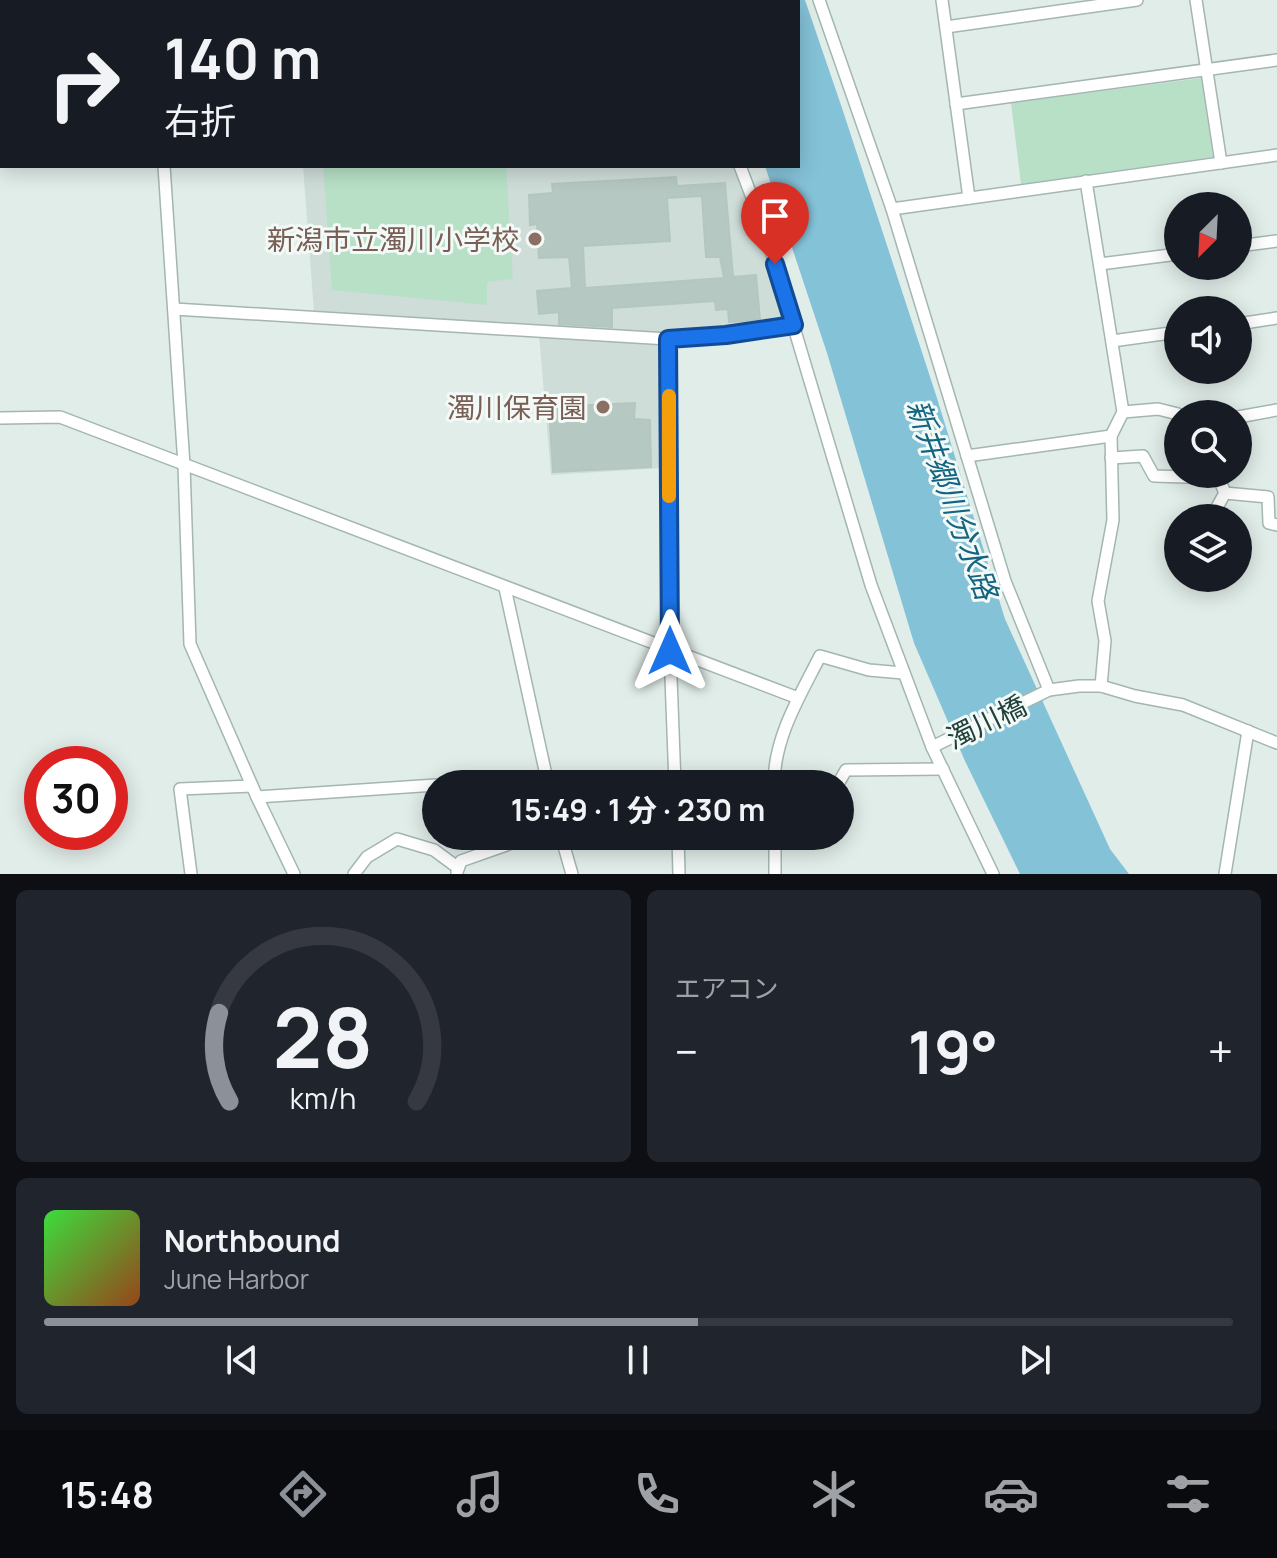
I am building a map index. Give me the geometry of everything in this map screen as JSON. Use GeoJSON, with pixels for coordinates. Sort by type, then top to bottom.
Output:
{"type":"FeatureCollection","features":[{"type":"Feature","properties":{"kind":"street"},"geometry":{"type":"LineString","coordinates":[[819,0],[892,209],[1005,581],[1044,692],[1101,686],[1183,705],[1277,743]]}},
{"type":"Feature","properties":{"kind":"street"},"geometry":{"type":"LineString","coordinates":[[942,0],[969,198]]}},
{"type":"Feature","properties":{"kind":"street"},"geometry":{"type":"LineString","coordinates":[[946,27],[1137,0]]}},
{"type":"Feature","properties":{"kind":"street"},"geometry":{"type":"LineString","coordinates":[[1196,0],[1221,163]]}},
{"type":"Feature","properties":{"kind":"street"},"geometry":{"type":"LineString","coordinates":[[956,104],[1277,60]]}},
{"type":"Feature","properties":{"kind":"street"},"geometry":{"type":"LineString","coordinates":[[892,209],[1277,155]]}},
{"type":"Feature","properties":{"kind":"street"},"geometry":{"type":"LineString","coordinates":[[164,168],[184,465],[190,644],[294,874]]}},
{"type":"Feature","properties":{"kind":"street"},"geometry":{"type":"LineString","coordinates":[[741,168],[766,234],[871,585],[932,747],[993,874]]}},
{"type":"Feature","properties":{"kind":"street"},"geometry":{"type":"LineString","coordinates":[[1086,181],[1123,412],[1111,436],[1113,520],[1098,601],[1105,641],[1101,686]]}},
{"type":"Feature","properties":{"kind":"street"},"geometry":{"type":"LineString","coordinates":[[1252,244],[1277,241]]}},
{"type":"Feature","properties":{"kind":"street"},"geometry":{"type":"LineString","coordinates":[[1100,264],[1164,256]]}},
{"type":"Feature","properties":{"kind":"street"},"geometry":{"type":"LineString","coordinates":[[174,309],[668,339],[726,335],[794,325]]}},
{"type":"Feature","properties":{"kind":"street"},"geometry":{"type":"LineString","coordinates":[[1252,322],[1277,318]]}},
{"type":"Feature","properties":{"kind":"street"},"geometry":{"type":"LineString","coordinates":[[1112,341],[1164,334]]}},
{"type":"Feature","properties":{"kind":"street"},"geometry":{"type":"LineString","coordinates":[[668,339],[670,651],[674,770]]}},
{"type":"Feature","properties":{"kind":"street"},"geometry":{"type":"LineString","coordinates":[[1123,412],[1164,410]]}},
{"type":"Feature","properties":{"kind":"street"},"geometry":{"type":"LineString","coordinates":[[1252,414],[1277,410]]}},
{"type":"Feature","properties":{"kind":"street"},"geometry":{"type":"LineString","coordinates":[[0,418],[60,417],[798,698]]}},
{"type":"Feature","properties":{"kind":"street"},"geometry":{"type":"LineString","coordinates":[[967,456],[1111,436]]}},
{"type":"Feature","properties":{"kind":"street"},"geometry":{"type":"LineString","coordinates":[[1111,458],[1143,456],[1154,476],[1164,476]]}},
{"type":"Feature","properties":{"kind":"street"},"geometry":{"type":"LineString","coordinates":[[1223,488],[1225,493]]}},
{"type":"Feature","properties":{"kind":"street"},"geometry":{"type":"LineString","coordinates":[[1219,504],[1225,493]]}},
{"type":"Feature","properties":{"kind":"street"},"geometry":{"type":"LineString","coordinates":[[1225,493],[1268,497],[1269,523],[1277,525]]}},
{"type":"Feature","properties":{"kind":"street"},"geometry":{"type":"LineString","coordinates":[[505,588],[546,770]]}},
{"type":"Feature","properties":{"kind":"street"},"geometry":{"type":"LineString","coordinates":[[774,770],[782,735],[820,656],[869,670],[903,673]]}},
{"type":"Feature","properties":{"kind":"street","name":"濁川橋"},"geometry":{"type":"LineString","coordinates":[[932,747],[1044,692]]}},
{"type":"Feature","properties":{"kind":"street"},"geometry":{"type":"LineString","coordinates":[[1225,874],[1248,731]]}},
{"type":"Feature","properties":{"kind":"street"},"geometry":{"type":"LineString","coordinates":[[846,770],[943,769]]}},
{"type":"Feature","properties":{"kind":"street"},"geometry":{"type":"LineString","coordinates":[[191,874],[180,789],[255,792],[422,786]]}},
{"type":"Feature","properties":{"kind":"street"},"geometry":{"type":"LineString","coordinates":[[354,874],[367,857],[397,839],[434,850],[457,871],[461,861],[492,850]]}},
{"type":"Feature","properties":{"kind":"street"},"geometry":{"type":"LineString","coordinates":[[565,850],[572,874]]}},
{"type":"Feature","properties":{"kind":"street"},"geometry":{"type":"LineString","coordinates":[[678,850],[679,874]]}},
{"type":"Feature","properties":{"kind":"street"},"geometry":{"type":"LineString","coordinates":[[775,850],[775,874]]}},
{"type":"Feature","properties":{"kind":"shaded area","name":"新潟市立濁川小学校"},"geometry":{"type":"Polygon","coordinates":[[[303,168],[735,168],[788,312],[783,322],[660,334],[314,312],[303,168]]]}},
{"type":"Feature","properties":{"kind":"shaded area","name":"濁川保育園"},"geometry":{"type":"Polygon","coordinates":[[[539,335],[660,345],[663,468],[551,475],[539,335]]]}},
{"type":"Feature","properties":{"kind":"green space"},"geometry":{"type":"Polygon","coordinates":[[[1201,78],[1213,157],[1021,184],[1011,103],[1201,78]]]}},
{"type":"Feature","properties":{"kind":"green space"},"geometry":{"type":"Polygon","coordinates":[[[323,168],[506,168],[513,279],[487,282],[487,305],[332,290],[323,168]]]}},
{"type":"Feature","properties":{"kind":"water","name":"新井郷川分水路"},"geometry":{"type":"Polygon","coordinates":[[[800,0],[805,0],[842,108],[1005,619],[1110,849],[1129,874],[1020,874],[965,761],[914,643],[827,353],[766,168],[800,168],[800,0]]]}},
{"type":"Feature","properties":{"kind":"building"},"geometry":{"type":"Polygon","coordinates":[[[676,177],[677,186],[725,183],[733,277],[756,275],[760,320],[729,322],[728,309],[716,310],[715,301],[612,308],[612,327],[559,324],[559,312],[539,314],[537,291],[572,288],[569,257],[539,258],[537,224],[530,225],[529,195],[553,193],[552,184],[676,177]],[[702,196],[667,198],[670,241],[583,246],[585,288],[724,278],[720,257],[706,257],[702,196]]]}},
{"type":"Feature","properties":{"kind":"building"},"geometry":{"type":"Polygon","coordinates":[[[635,403],[634,419],[650,420],[651,467],[553,472],[549,407],[635,403]]]}},
{"type":"Feature","properties":{"kind":"slow traffic"},"geometry":{"type":"LineString","coordinates":[[669,396],[669,496]]}},
{"type":"Feature","properties":{"kind":"place","name":"新潟市立濁川小学校"},"geometry":{"type":"Point","coordinates":[535,239]}},
{"type":"Feature","properties":{"kind":"place","name":"濁川保育園"},"geometry":{"type":"Point","coordinates":[603,407]}},
{"type":"Feature","properties":{"kind":"route"},"geometry":{"type":"LineString","coordinates":[[670,651],[668,339],[726,335],[794,325],[775,264]]}}]}
